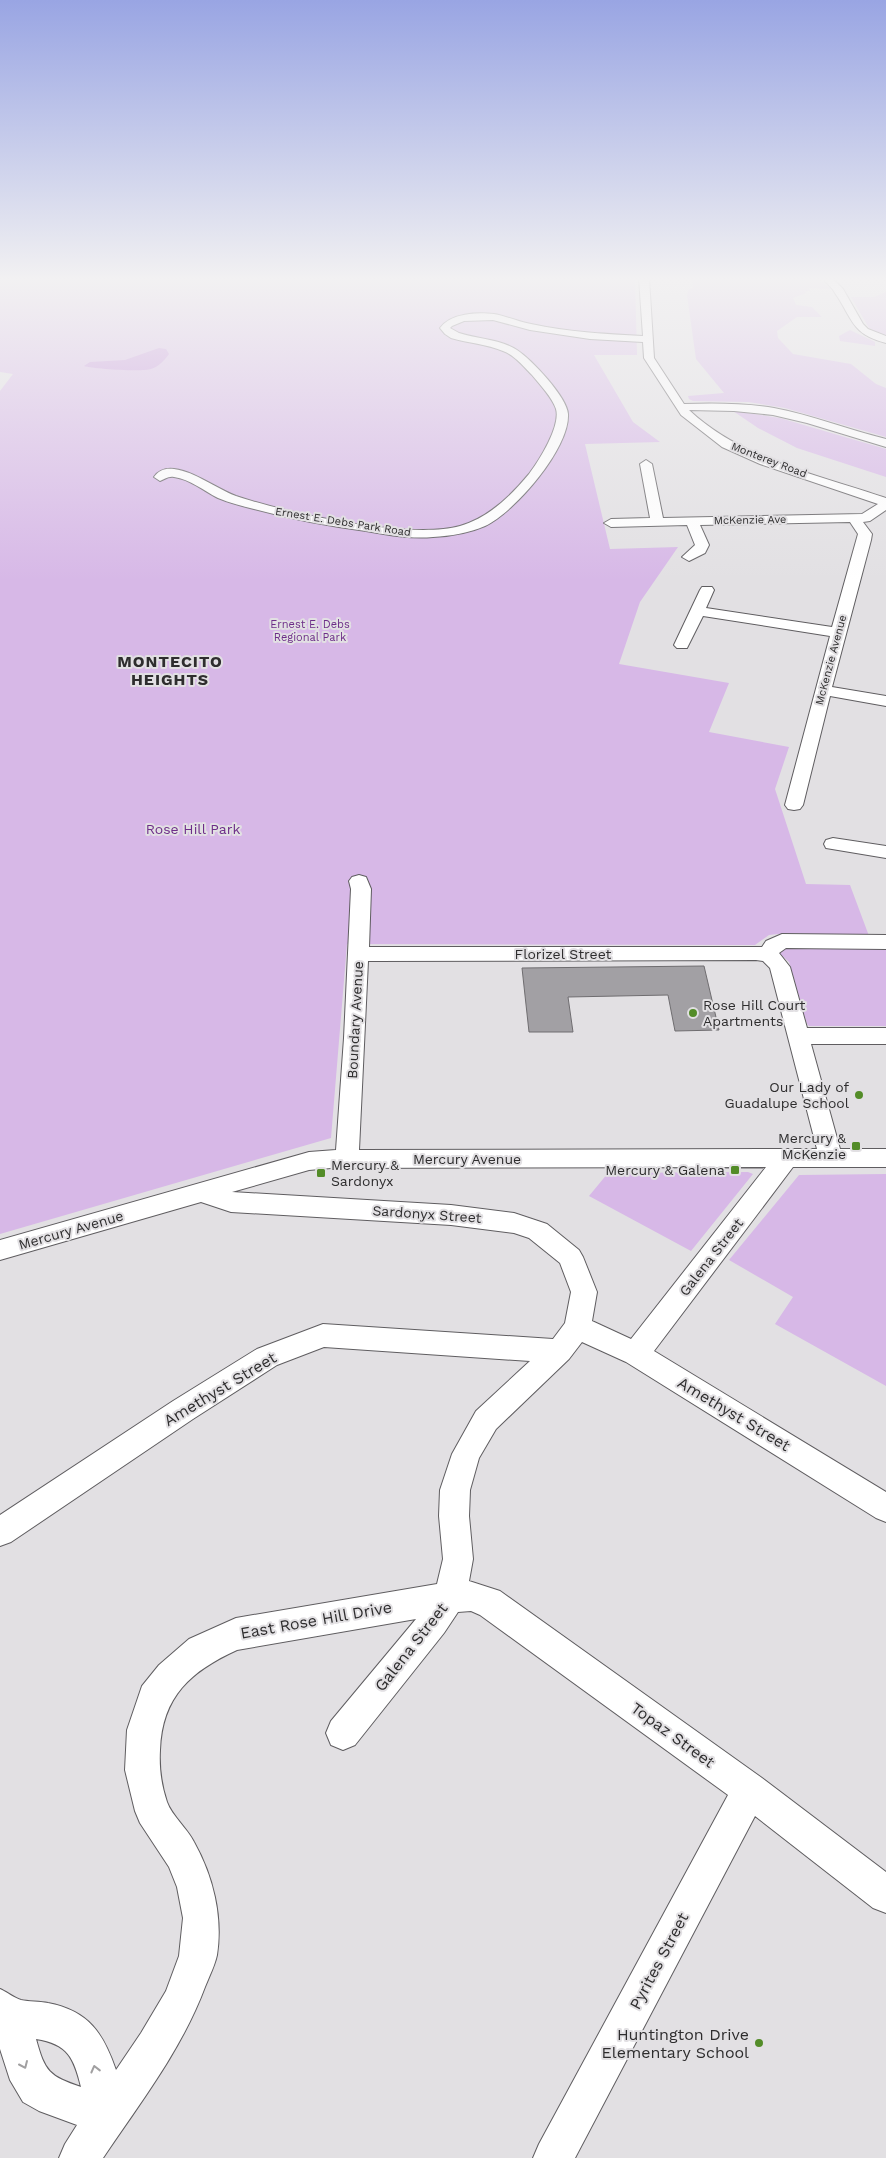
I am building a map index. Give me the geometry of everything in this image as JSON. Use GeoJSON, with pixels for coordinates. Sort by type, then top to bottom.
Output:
{"type":"FeatureCollection","features":[{"type":"Feature","properties":{"kind":"street","name":"Ernest E. Debs Park Road"},"geometry":{"type":"LineString","coordinates":[[160,477],[165,473],[175,472],[228,498],[314,519],[405,533],[448,532],[480,523],[490,518],[533,477],[546,456],[563,414],[556,400],[538,379]]}},
{"type":"Feature","properties":{"kind":"street","name":"Monterey Road"},"geometry":{"type":"LineString","coordinates":[[663,379],[682,407],[700,426],[733,447],[764,461],[886,503]]}},
{"type":"Feature","properties":{"kind":"street"},"geometry":{"type":"LineString","coordinates":[[682,407],[728,406],[767,410],[886,443]]}},
{"type":"Feature","properties":{"kind":"street"},"geometry":{"type":"LineString","coordinates":[[646,464],[657,522]]}},
{"type":"Feature","properties":{"kind":"street","name":"McKenzie Ave"},"geometry":{"type":"LineString","coordinates":[[610,524],[864,518],[886,503]]}},
{"type":"Feature","properties":{"kind":"street","name":"McKenzie Avenue"},"geometry":{"type":"LineString","coordinates":[[794,805],[864,540],[864,534],[854,518]]}},
{"type":"Feature","properties":{"kind":"street"},"geometry":{"type":"LineString","coordinates":[[689,557],[700,550],[702,545],[692,522]]}},
{"type":"Feature","properties":{"kind":"street"},"geometry":{"type":"LineString","coordinates":[[682,645],[707,590]]}},
{"type":"Feature","properties":{"kind":"street"},"geometry":{"type":"LineString","coordinates":[[698,611],[839,633]]}},
{"type":"Feature","properties":{"kind":"street"},"geometry":{"type":"LineString","coordinates":[[823,690],[886,701]]}},
{"type":"Feature","properties":{"kind":"street"},"geometry":{"type":"LineString","coordinates":[[833,844],[886,852]]}},
{"type":"Feature","properties":{"kind":"street","name":"Boundary Avenue"},"geometry":{"type":"LineString","coordinates":[[347,1159],[356,1038],[361,889],[359,882]]}},
{"type":"Feature","properties":{"kind":"street"},"geometry":{"type":"LineString","coordinates":[[831,1159],[780,967],[776,960],[768,954],[773,946],[782,941],[886,942]]}},
{"type":"Feature","properties":{"kind":"street","name":"Florizel Street"},"geometry":{"type":"LineString","coordinates":[[358,954],[768,954]]}},
{"type":"Feature","properties":{"kind":"street"},"geometry":{"type":"LineString","coordinates":[[797,1036],[886,1036]]}},
{"type":"Feature","properties":{"kind":"street","name":"Galena Street"},"geometry":{"type":"LineString","coordinates":[[636,1354],[787,1158]]}},
{"type":"Feature","properties":{"kind":"street","name":"Mercury Avenue"},"geometry":{"type":"LineString","coordinates":[[0,1250],[309,1161],[347,1159],[886,1158]]}},
{"type":"Feature","properties":{"kind":"street","name":"Sardonyx Street"},"geometry":{"type":"LineString","coordinates":[[202,1192],[231,1202],[490,1219],[514,1223],[538,1231],[570,1257],[584,1292],[578,1328]]}},
{"type":"Feature","properties":{"kind":"street","name":"Galena Street"},"geometry":{"type":"LineString","coordinates":[[343,1733],[433,1622],[450,1597],[458,1559],[454,1516],[455,1490],[466,1454],[486,1420],[559,1351],[578,1328]]}},
{"type":"Feature","properties":{"kind":"street","name":"Amethyst Street"},"geometry":{"type":"LineString","coordinates":[[578,1328],[636,1354],[886,1508]]}},
{"type":"Feature","properties":{"kind":"street","name":"Amethyst Street"},"geometry":{"type":"LineString","coordinates":[[0,1532],[183,1410],[267,1357],[324,1335],[559,1351]]}},
{"type":"Feature","properties":{"kind":"street","name":"Topaz Street"},"geometry":{"type":"LineString","coordinates":[[450,1597],[471,1596],[489,1602],[750,1790],[886,1895]]}},
{"type":"Feature","properties":{"kind":"street","name":"East Rose Hill Drive"},"geometry":{"type":"LineString","coordinates":[[79,2158],[155,2047],[180,2003],[198,1956],[201,1918],[195,1887],[182,1855],[152,1811],[142,1770],[144,1730],[154,1698],[170,1676],[200,1650],[236,1634],[450,1597]]}},
{"type":"Feature","properties":{"kind":"street","name":"Pyrites Street"},"geometry":{"type":"LineString","coordinates":[[553,2158],[750,1790]]}},
{"type":"Feature","properties":{"kind":"street"},"geometry":{"type":"LineString","coordinates":[[5,2013],[24,2066],[37,2088],[53,2097],[108,2116]]}},
{"type":"Feature","properties":{"kind":"street"},"geometry":{"type":"LineString","coordinates":[[5,2013],[62,2025],[79,2035],[92,2055],[108,2116]]}},
{"type":"Feature","properties":{"kind":"green space","name":"Rose Hill Park"},"geometry":{"type":"Polygon","coordinates":[[[9,379],[608,379],[633,422],[660,442],[585,444],[610,549],[678,547],[640,602],[619,664],[729,683],[709,732],[789,747],[775,789],[806,884],[850,885],[869,936],[787,933],[769,935],[755,945],[347,944],[331,1138],[0,1234],[0,391],[9,379]]]}},
{"type":"Feature","properties":{"kind":"green space"},"geometry":{"type":"Polygon","coordinates":[[[712,379],[869,379],[886,388],[886,437],[785,408],[748,402],[693,401],[688,396],[724,393],[712,379]]]}},
{"type":"Feature","properties":{"kind":"green space"},"geometry":{"type":"Polygon","coordinates":[[[733,411],[780,418],[886,449],[886,477],[797,448],[758,428],[733,411]]]}},
{"type":"Feature","properties":{"kind":"green space"},"geometry":{"type":"Polygon","coordinates":[[[779,945],[886,946],[886,1026],[809,1026],[789,962],[777,951],[779,945]]]}},
{"type":"Feature","properties":{"kind":"green space"},"geometry":{"type":"Polygon","coordinates":[[[748,1172],[753,1174],[691,1251],[589,1196],[608,1173],[748,1172]]]}},
{"type":"Feature","properties":{"kind":"green space"},"geometry":{"type":"Polygon","coordinates":[[[886,1174],[886,1386],[775,1324],[793,1297],[729,1260],[799,1175],[886,1174]]]}},
{"type":"Feature","properties":{"kind":"building"},"geometry":{"type":"Polygon","coordinates":[[[704,966],[719,1030],[675,1031],[668,995],[568,997],[573,1032],[529,1032],[522,968],[704,966]]]}},
{"type":"Feature","properties":{"kind":"place","name":"Rose Hill Court Apartments"},"geometry":{"type":"Point","coordinates":[693,1013]}},
{"type":"Feature","properties":{"kind":"place","name":"Our Lady of Guadalupe School"},"geometry":{"type":"Point","coordinates":[859,1095]}},
{"type":"Feature","properties":{"kind":"place","name":"Mercury & McKenzie"},"geometry":{"type":"Point","coordinates":[856,1146]}},
{"type":"Feature","properties":{"kind":"place","name":"Mercury & Galena"},"geometry":{"type":"Point","coordinates":[735,1170]}},
{"type":"Feature","properties":{"kind":"place","name":"Mercury & Sardonyx"},"geometry":{"type":"Point","coordinates":[321,1173]}},
{"type":"Feature","properties":{"kind":"place","name":"Huntington Drive Elementary School"},"geometry":{"type":"Point","coordinates":[759,2043]}},
{"type":"Feature","properties":{"kind":"district","name":"MONTECITO HEIGHTS"},"geometry":{"type":"Point","coordinates":[170,670]}},
{"type":"Feature","properties":{"kind":"park label","name":"Ernest E. Debs Regional Park"},"geometry":{"type":"Point","coordinates":[310,630]}}]}
